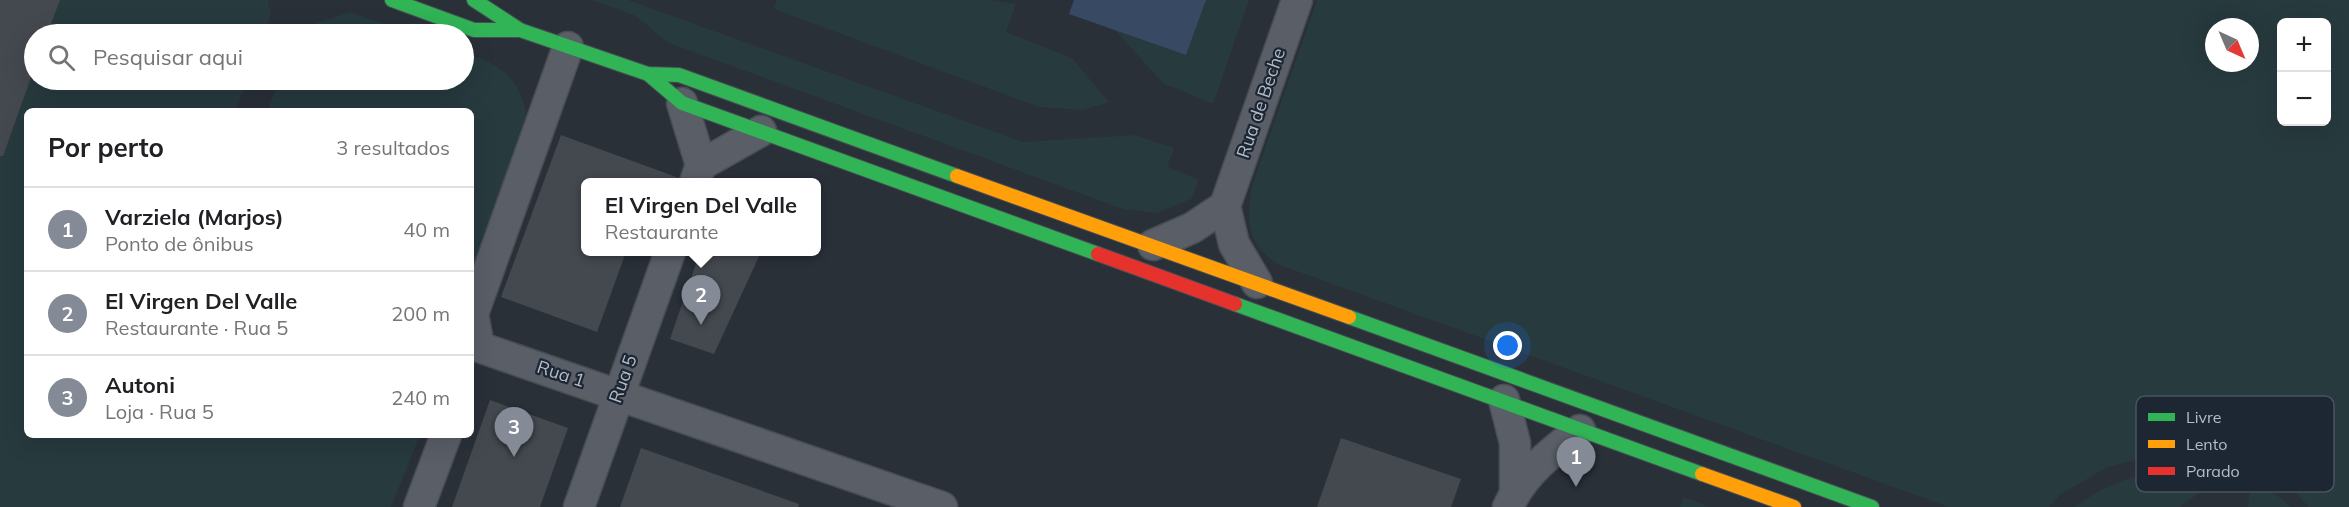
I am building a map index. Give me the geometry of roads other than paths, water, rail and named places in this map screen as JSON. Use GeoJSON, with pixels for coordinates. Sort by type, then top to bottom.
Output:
{"type":"FeatureCollection","features":[{"type":"Feature","properties":{"kind":"main road"},"geometry":{"type":"LineString","coordinates":[[392,0],[458,24]]}},
{"type":"Feature","properties":{"kind":"main road"},"geometry":{"type":"LineString","coordinates":[[474,0],[520,30],[648,74],[680,75],[1872,507]]}},
{"type":"Feature","properties":{"kind":"main road"},"geometry":{"type":"LineString","coordinates":[[474,30],[520,30]]}},
{"type":"Feature","properties":{"kind":"main road"},"geometry":{"type":"LineString","coordinates":[[648,74],[682,103],[1794,507]]}},
{"type":"Feature","properties":{"kind":"main road"},"geometry":{"type":"LineString","coordinates":[[1580,430],[1592,425],[1610,427],[1801,482]]}},
{"type":"Feature","properties":{"kind":"street","name":"Rua de Beche"},"geometry":{"type":"LineString","coordinates":[[1225,206],[1297,0]]}},
{"type":"Feature","properties":{"kind":"street","name":"Rua 1"},"geometry":{"type":"LineString","coordinates":[[474,312],[568,47]]}},
{"type":"Feature","properties":{"kind":"street"},"geometry":{"type":"LineString","coordinates":[[682,103],[698,174],[761,131]]}},
{"type":"Feature","properties":{"kind":"street"},"geometry":{"type":"LineString","coordinates":[[1153,245],[1192,228],[1225,206],[1234,244],[1257,283]]}},
{"type":"Feature","properties":{"kind":"street","name":"Rua 5"},"geometry":{"type":"LineString","coordinates":[[579,507],[669,256]]}},
{"type":"Feature","properties":{"kind":"street","name":"Rua 1"},"geometry":{"type":"LineString","coordinates":[[474,336],[475,357],[618,393],[942,507]]}},
{"type":"Feature","properties":{"kind":"street"},"geometry":{"type":"LineString","coordinates":[[1504,400],[1515,442],[1511,499]]}},
{"type":"Feature","properties":{"kind":"street"},"geometry":{"type":"LineString","coordinates":[[1511,499],[1547,455],[1580,430]]}},
{"type":"Feature","properties":{"kind":"street"},"geometry":{"type":"LineString","coordinates":[[419,507],[445,438]]}},
{"type":"Feature","properties":{"kind":"water"},"geometry":{"type":"Polygon","coordinates":[[[1074,0],[1206,0],[1186,55],[1069,14],[1074,0]]]}},
{"type":"Feature","properties":{"kind":"place","name":"El Virgen Del Valle"},"geometry":{"type":"Point","coordinates":[701,325]}},
{"type":"Feature","properties":{"kind":"place","name":"Autoni"},"geometry":{"type":"Point","coordinates":[514,457]}},
{"type":"Feature","properties":{"kind":"place","name":"Varziela (Marjos)"},"geometry":{"type":"Point","coordinates":[1576,487]}}]}
